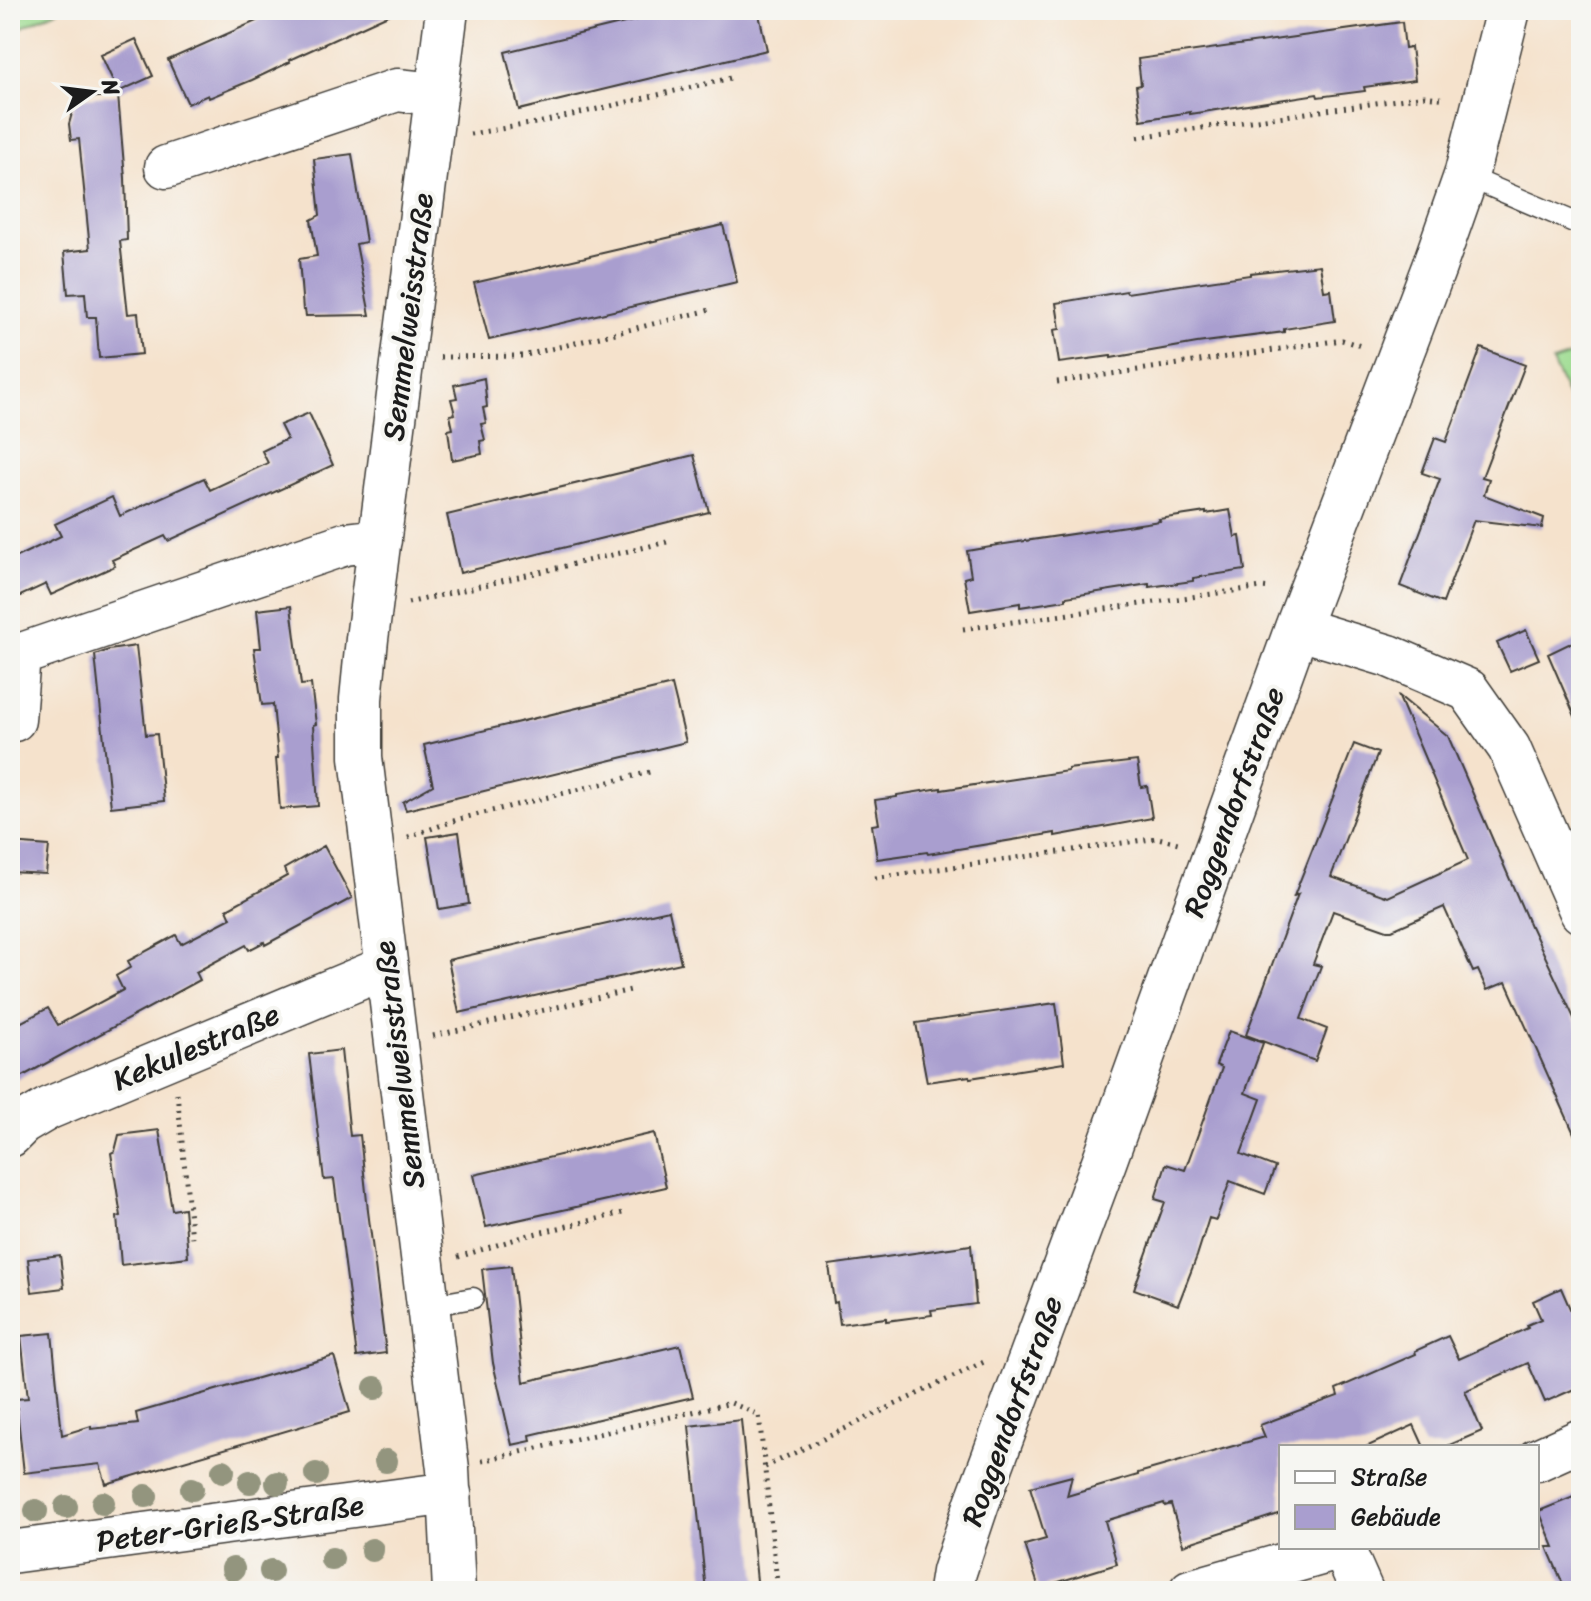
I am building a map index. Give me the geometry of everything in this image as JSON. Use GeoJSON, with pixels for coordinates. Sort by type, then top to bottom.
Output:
{"type":"FeatureCollection","features":[{"type":"Feature","properties":{"kind":"street","name":"Semmelweisstraße"},"geometry":{"type":"LineString","coordinates":[[447,10],[370,612],[361,699],[361,757],[449,1481],[454,1591]]}},
{"type":"Feature","properties":{"kind":"street","name":"Roggendorfstraße"},"geometry":{"type":"LineString","coordinates":[[951,1591],[954,1572],[977,1503],[1304,609],[1434,267],[1466,176],[1508,10]]}},
{"type":"Feature","properties":{"kind":"street"},"geometry":{"type":"LineString","coordinates":[[166,167],[397,90],[435,94]]}},
{"type":"Feature","properties":{"kind":"street"},"geometry":{"type":"LineString","coordinates":[[14,720],[19,655],[345,544],[380,540]]}},
{"type":"Feature","properties":{"kind":"street"},"geometry":{"type":"LineString","coordinates":[[1304,609],[1389,656],[1468,690],[1509,748],[1581,912]]}},
{"type":"Feature","properties":{"kind":"street","name":"Kekulestraße"},"geometry":{"type":"LineString","coordinates":[[10,1136],[22,1124],[49,1108],[387,967]]}},
{"type":"Feature","properties":{"kind":"street"},"geometry":{"type":"LineString","coordinates":[[1539,1459],[1581,1440]]}},
{"type":"Feature","properties":{"kind":"street","name":"Peter-Grieß-Straße"},"geometry":{"type":"LineString","coordinates":[[10,1552],[449,1481]]}},
{"type":"Feature","properties":{"kind":"street"},"geometry":{"type":"LineString","coordinates":[[1190,1591],[1337,1549]]}},
{"type":"Feature","properties":{"kind":"street"},"geometry":{"type":"LineString","coordinates":[[1345,1549],[1362,1591]]}},
{"type":"Feature","properties":{"kind":"lane"},"geometry":{"type":"LineString","coordinates":[[1466,176],[1581,225]]}},
{"type":"Feature","properties":{"kind":"lane"},"geometry":{"type":"LineString","coordinates":[[426,1286],[473,1298]]}},
{"type":"Feature","properties":{"kind":"path"},"geometry":{"type":"LineString","coordinates":[[430,140],[542,122],[735,77]]}},
{"type":"Feature","properties":{"kind":"path"},"geometry":{"type":"LineString","coordinates":[[1138,137],[1425,96],[1484,104]]}},
{"type":"Feature","properties":{"kind":"path"},"geometry":{"type":"LineString","coordinates":[[403,358],[522,356],[710,310]]}},
{"type":"Feature","properties":{"kind":"path"},"geometry":{"type":"LineString","coordinates":[[1057,382],[1342,340],[1399,359]]}},
{"type":"Feature","properties":{"kind":"path"},"geometry":{"type":"LineString","coordinates":[[370,612],[667,542]]}},
{"type":"Feature","properties":{"kind":"path"},"geometry":{"type":"LineString","coordinates":[[963,629],[1262,587],[1304,609]]}},
{"type":"Feature","properties":{"kind":"path"},"geometry":{"type":"LineString","coordinates":[[373,849],[459,819],[650,772]]}},
{"type":"Feature","properties":{"kind":"path"},"geometry":{"type":"LineString","coordinates":[[875,878],[1158,838],[1216,854]]}},
{"type":"Feature","properties":{"kind":"path"},"geometry":{"type":"LineString","coordinates":[[397,1045],[635,989]]}},
{"type":"Feature","properties":{"kind":"path"},"geometry":{"type":"LineString","coordinates":[[169,1058],[176,1078],[192,1239]]}},
{"type":"Feature","properties":{"kind":"path"},"geometry":{"type":"LineString","coordinates":[[426,1286],[529,1235],[627,1212]]}},
{"type":"Feature","properties":{"kind":"path"},"geometry":{"type":"LineString","coordinates":[[765,1467],[1040,1335]]}},
{"type":"Feature","properties":{"kind":"path"},"geometry":{"type":"LineString","coordinates":[[449,1481],[731,1403],[759,1415],[778,1591]]}},
{"type":"Feature","properties":{"kind":"green space"},"geometry":{"type":"Polygon","coordinates":[[[10,10],[59,10],[16,30],[10,46],[10,10]]]}},
{"type":"Feature","properties":{"kind":"green space"},"geometry":{"type":"Polygon","coordinates":[[[1581,353],[1581,426],[1552,362],[1581,353]]]}},
{"type":"Feature","properties":{"kind":"building"},"geometry":{"type":"Polygon","coordinates":[[[281,10],[399,10],[252,80],[188,104],[168,60],[281,10]]]}},
{"type":"Feature","properties":{"kind":"building"},"geometry":{"type":"Polygon","coordinates":[[[678,10],[758,10],[767,50],[519,110],[505,52],[678,10]]]}},
{"type":"Feature","properties":{"kind":"building"},"geometry":{"type":"Polygon","coordinates":[[[1402,22],[1405,48],[1411,47],[1415,80],[1364,87],[1365,91],[1318,97],[1317,94],[1141,120],[1136,86],[1141,85],[1138,59],[1402,22]]]}},
{"type":"Feature","properties":{"kind":"building"},"geometry":{"type":"Polygon","coordinates":[[[136,39],[153,76],[118,92],[101,55],[136,39]]]}},
{"type":"Feature","properties":{"kind":"building"},"geometry":{"type":"Polygon","coordinates":[[[118,95],[127,240],[120,241],[128,314],[138,313],[142,354],[99,358],[96,317],[87,317],[85,293],[68,294],[64,252],[90,249],[79,139],[71,140],[69,124],[76,99],[118,95]]]}},
{"type":"Feature","properties":{"kind":"building"},"geometry":{"type":"Polygon","coordinates":[[[352,154],[366,242],[356,244],[370,315],[306,316],[299,259],[317,256],[311,220],[320,215],[314,159],[352,154]]]}},
{"type":"Feature","properties":{"kind":"building"},"geometry":{"type":"Polygon","coordinates":[[[723,225],[737,282],[489,340],[474,283],[723,225]]]}},
{"type":"Feature","properties":{"kind":"building"},"geometry":{"type":"Polygon","coordinates":[[[1320,265],[1324,291],[1331,290],[1335,321],[1284,329],[1284,332],[1059,363],[1054,330],[1060,329],[1056,303],[1320,265]]]}},
{"type":"Feature","properties":{"kind":"building"},"geometry":{"type":"Polygon","coordinates":[[[1481,348],[1525,365],[1482,477],[1489,479],[1484,495],[1544,518],[1542,528],[1474,520],[1443,603],[1400,586],[1440,479],[1422,473],[1435,438],[1446,442],[1481,348]]]}},
{"type":"Feature","properties":{"kind":"building"},"geometry":{"type":"Polygon","coordinates":[[[484,378],[487,407],[483,408],[486,423],[481,424],[485,440],[480,441],[482,454],[452,460],[448,430],[453,429],[450,415],[455,414],[451,399],[457,398],[454,385],[484,378]]]}},
{"type":"Feature","properties":{"kind":"building"},"geometry":{"type":"Polygon","coordinates":[[[309,413],[333,465],[168,541],[165,536],[112,560],[115,566],[51,595],[46,584],[18,597],[10,579],[10,560],[61,536],[55,524],[112,497],[120,516],[204,478],[210,490],[268,463],[262,451],[287,439],[280,425],[309,413]]]}},
{"type":"Feature","properties":{"kind":"building"},"geometry":{"type":"Polygon","coordinates":[[[694,455],[709,512],[460,573],[447,515],[694,455]]]}},
{"type":"Feature","properties":{"kind":"building"},"geometry":{"type":"Polygon","coordinates":[[[1230,510],[1235,537],[1240,536],[1245,570],[1193,578],[1193,581],[1149,587],[1149,584],[1020,607],[1020,603],[970,611],[964,578],[971,576],[967,551],[1230,510]]]}},
{"type":"Feature","properties":{"kind":"building"},"geometry":{"type":"Polygon","coordinates":[[[291,606],[301,685],[311,684],[316,724],[313,725],[318,806],[280,809],[273,704],[262,705],[254,648],[261,648],[257,610],[291,606]]]}},
{"type":"Feature","properties":{"kind":"building"},"geometry":{"type":"Polygon","coordinates":[[[1526,630],[1539,659],[1510,671],[1497,643],[1526,630]]]}},
{"type":"Feature","properties":{"kind":"building"},"geometry":{"type":"Polygon","coordinates":[[[1581,638],[1581,730],[1548,654],[1581,638]]]}},
{"type":"Feature","properties":{"kind":"building"},"geometry":{"type":"Polygon","coordinates":[[[136,646],[146,735],[157,734],[164,801],[111,807],[95,655],[136,646]]]}},
{"type":"Feature","properties":{"kind":"building"},"geometry":{"type":"Polygon","coordinates":[[[672,685],[686,742],[406,810],[403,802],[433,785],[424,745],[672,685]]]}},
{"type":"Feature","properties":{"kind":"building"},"geometry":{"type":"Polygon","coordinates":[[[1398,695],[1448,736],[1530,926],[1581,1033],[1581,1149],[1506,982],[1487,990],[1478,970],[1473,972],[1444,907],[1392,930],[1333,911],[1313,964],[1321,966],[1301,1019],[1327,1029],[1315,1061],[1246,1035],[1298,894],[1294,896],[1354,744],[1378,753],[1331,877],[1388,897],[1468,860],[1398,695]]]}},
{"type":"Feature","properties":{"kind":"building"},"geometry":{"type":"Polygon","coordinates":[[[1137,761],[1141,787],[1147,786],[1152,818],[1055,836],[1055,833],[928,854],[877,859],[872,825],[879,824],[875,800],[1137,761]]]}},
{"type":"Feature","properties":{"kind":"building"},"geometry":{"type":"Polygon","coordinates":[[[459,832],[469,904],[439,909],[427,837],[459,832]]]}},
{"type":"Feature","properties":{"kind":"building"},"geometry":{"type":"Polygon","coordinates":[[[10,843],[49,846],[46,874],[10,872],[10,843]]]}},
{"type":"Feature","properties":{"kind":"building"},"geometry":{"type":"Polygon","coordinates":[[[324,846],[352,898],[265,945],[264,942],[249,950],[246,945],[196,972],[200,980],[10,1083],[10,1028],[48,1008],[58,1025],[123,990],[116,976],[131,967],[128,961],[176,935],[181,944],[231,918],[227,909],[287,876],[284,869],[324,846]]]}},
{"type":"Feature","properties":{"kind":"building"},"geometry":{"type":"Polygon","coordinates":[[[669,910],[681,963],[459,1013],[448,960],[669,910]]]}},
{"type":"Feature","properties":{"kind":"building"},"geometry":{"type":"Polygon","coordinates":[[[1056,1003],[1064,1063],[927,1082],[916,1023],[1056,1003]]]}},
{"type":"Feature","properties":{"kind":"building"},"geometry":{"type":"Polygon","coordinates":[[[1229,1031],[1263,1043],[1245,1093],[1261,1099],[1241,1154],[1275,1167],[1265,1194],[1230,1181],[1216,1220],[1209,1218],[1178,1305],[1134,1289],[1165,1202],[1155,1199],[1166,1164],[1185,1170],[1222,1068],[1216,1065],[1229,1031]]]}},
{"type":"Feature","properties":{"kind":"building"},"geometry":{"type":"Polygon","coordinates":[[[341,1050],[350,1136],[360,1135],[386,1353],[357,1357],[334,1179],[324,1180],[309,1054],[341,1050]]]}},
{"type":"Feature","properties":{"kind":"building"},"geometry":{"type":"Polygon","coordinates":[[[159,1130],[172,1210],[184,1208],[188,1257],[121,1265],[117,1217],[121,1216],[111,1153],[115,1151],[119,1135],[159,1130]]]}},
{"type":"Feature","properties":{"kind":"building"},"geometry":{"type":"Polygon","coordinates":[[[654,1133],[666,1187],[486,1227],[474,1175],[654,1133]]]}},
{"type":"Feature","properties":{"kind":"building"},"geometry":{"type":"Polygon","coordinates":[[[971,1245],[976,1304],[931,1310],[932,1315],[840,1324],[829,1265],[971,1245]]]}},
{"type":"Feature","properties":{"kind":"building"},"geometry":{"type":"Polygon","coordinates":[[[60,1255],[64,1288],[32,1292],[28,1259],[60,1255]]]}},
{"type":"Feature","properties":{"kind":"building"},"geometry":{"type":"Polygon","coordinates":[[[511,1266],[524,1382],[680,1345],[693,1397],[530,1435],[531,1441],[512,1445],[493,1363],[482,1269],[511,1266]]]}},
{"type":"Feature","properties":{"kind":"building"},"geometry":{"type":"Polygon","coordinates":[[[1561,1288],[1571,1311],[1581,1306],[1581,1386],[1545,1402],[1528,1363],[1465,1391],[1482,1431],[1450,1445],[1423,1445],[1414,1425],[1370,1445],[1279,1445],[1279,1514],[1183,1545],[1171,1504],[1165,1506],[1164,1503],[1105,1521],[1117,1564],[1039,1588],[1025,1545],[1046,1539],[1030,1487],[1072,1476],[1067,1496],[1265,1437],[1260,1425],[1338,1396],[1336,1389],[1416,1354],[1415,1351],[1448,1336],[1459,1359],[1528,1328],[1527,1325],[1541,1319],[1533,1301],[1561,1288]]]}},
{"type":"Feature","properties":{"kind":"building"},"geometry":{"type":"Polygon","coordinates":[[[52,1333],[62,1435],[91,1426],[91,1429],[138,1424],[136,1413],[334,1356],[350,1412],[106,1484],[100,1464],[24,1473],[16,1399],[28,1398],[21,1336],[52,1333]]]}},
{"type":"Feature","properties":{"kind":"building"},"geometry":{"type":"Polygon","coordinates":[[[741,1420],[758,1591],[706,1591],[689,1426],[741,1420]]]}},
{"type":"Feature","properties":{"kind":"building"},"geometry":{"type":"Polygon","coordinates":[[[1581,1494],[1581,1591],[1566,1591],[1547,1547],[1554,1547],[1539,1511],[1581,1494]]]}}]}
